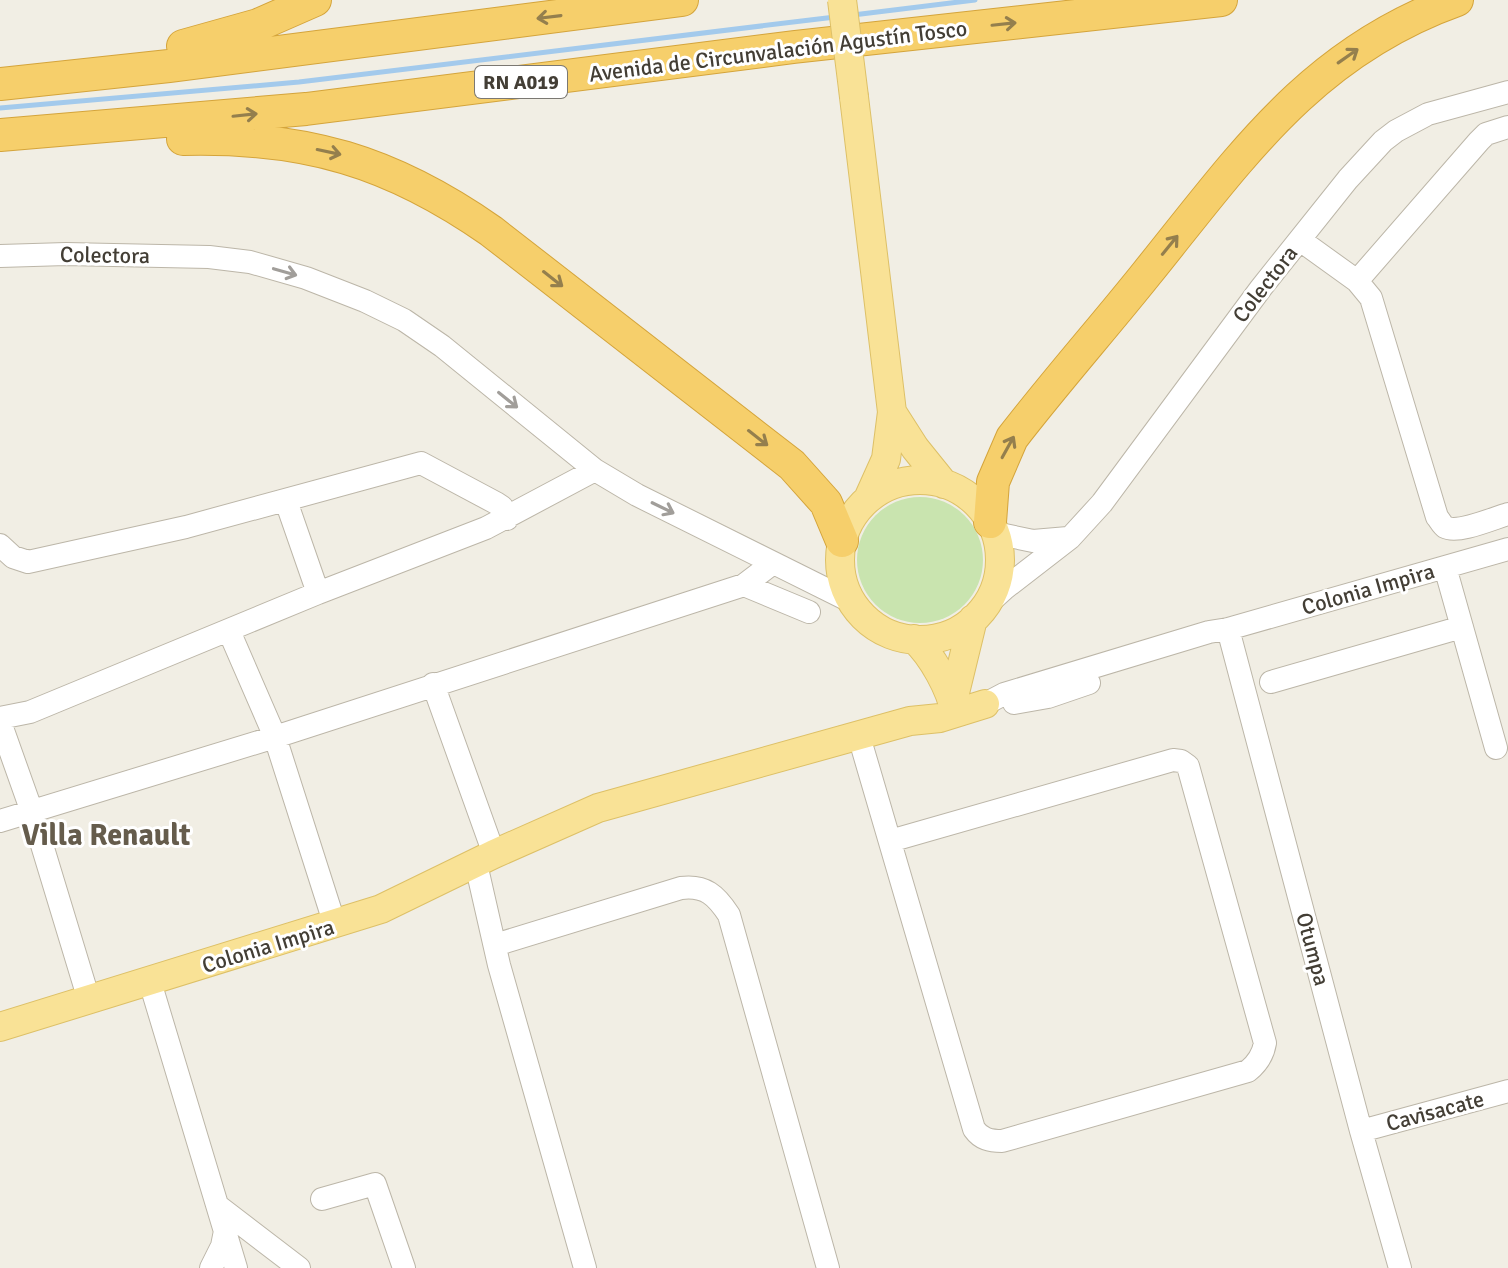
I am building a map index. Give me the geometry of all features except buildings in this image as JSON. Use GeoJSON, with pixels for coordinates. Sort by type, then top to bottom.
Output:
{"type":"FeatureCollection","features":[{"type":"Feature","properties":{"kind":"highway"},"geometry":{"type":"LineString","coordinates":[[0,66],[191,45],[258,25],[315,0]]}},
{"type":"Feature","properties":{"kind":"highway"},"geometry":{"type":"LineString","coordinates":[[0,84],[169,66],[682,0]]}},
{"type":"Feature","properties":{"kind":"highway","name":"Avenida de Circunvalación Agustín Tosco"},"geometry":{"type":"LineString","coordinates":[[0,135],[306,109],[794,47],[1221,0]]}},
{"type":"Feature","properties":{"kind":"highway"},"geometry":{"type":"LineString","coordinates":[[993,527],[993,482],[1012,438],[1258,139],[1305,89],[1343,58],[1396,26],[1457,0]]}},
{"type":"Feature","properties":{"kind":"highway"},"geometry":{"type":"LineString","coordinates":[[0,151],[162,140],[260,141],[342,155],[417,184],[491,231],[792,465],[826,503],[842,541]]}},
{"type":"Feature","properties":{"kind":"main road"},"geometry":{"type":"LineString","coordinates":[[842,0],[892,412],[886,459],[868,499]]}},
{"type":"Feature","properties":{"kind":"main road"},"geometry":{"type":"LineString","coordinates":[[892,412],[915,448],[944,484]]}},
{"type":"Feature","properties":{"kind":"main road"},"geometry":{"type":"LineString","coordinates":[[908,481],[944,484],[966,495],[983,510],[993,527],[999,547],[999,572],[990,597],[978,614],[952,633],[914,639],[880,629],[852,602],[841,575],[842,541],[854,514],[868,499],[886,487],[908,481]]}},
{"type":"Feature","properties":{"kind":"main road"},"geometry":{"type":"LineString","coordinates":[[950,710],[978,614]]}},
{"type":"Feature","properties":{"kind":"main road"},"geometry":{"type":"LineString","coordinates":[[914,639],[933,661],[950,710]]}},
{"type":"Feature","properties":{"kind":"main road","name":"Colonia Impira"},"geometry":{"type":"LineString","coordinates":[[0,1027],[381,909],[598,808],[950,710],[985,704]]}},
{"type":"Feature","properties":{"kind":"main road","name":"Colonia Impira"},"geometry":{"type":"LineString","coordinates":[[526,840],[602,823],[701,792],[863,750],[912,734],[950,710]]}},
{"type":"Feature","properties":{"kind":"street","name":"Colectora"},"geometry":{"type":"LineString","coordinates":[[978,614],[1004,589],[1070,538],[1118,484],[1300,240],[1348,179],[1383,141],[1428,114],[1508,92]]}},
{"type":"Feature","properties":{"kind":"street"},"geometry":{"type":"LineString","coordinates":[[1357,281],[1479,141],[1486,134],[1508,127]]}},
{"type":"Feature","properties":{"kind":"street"},"geometry":{"type":"LineString","coordinates":[[1300,240],[1357,281],[1371,298],[1437,517],[1448,528],[1462,528],[1508,514]]}},
{"type":"Feature","properties":{"kind":"street","name":"Colectora"},"geometry":{"type":"LineString","coordinates":[[0,256],[209,257],[250,262],[306,278],[365,301],[404,320],[442,346],[595,470],[637,495],[852,602]]}},
{"type":"Feature","properties":{"kind":"street"},"geometry":{"type":"LineString","coordinates":[[0,545],[13,557],[28,562],[286,501],[421,463],[496,503],[502,507],[507,519]]}},
{"type":"Feature","properties":{"kind":"street"},"geometry":{"type":"LineString","coordinates":[[89,1000],[32,812],[0,720],[30,712],[507,519],[595,470]]}},
{"type":"Feature","properties":{"kind":"street"},"geometry":{"type":"LineString","coordinates":[[286,501],[318,593]]}},
{"type":"Feature","properties":{"kind":"street"},"geometry":{"type":"LineString","coordinates":[[993,527],[1033,541],[1070,538]]}},
{"type":"Feature","properties":{"kind":"street","name":"Colonia Impira"},"geometry":{"type":"LineString","coordinates":[[985,704],[1019,689],[1209,632],[1508,549]]}},
{"type":"Feature","properties":{"kind":"street"},"geometry":{"type":"LineString","coordinates":[[0,821],[275,737],[744,585],[773,563]]}},
{"type":"Feature","properties":{"kind":"street"},"geometry":{"type":"LineString","coordinates":[[1445,567],[1496,748]]}},
{"type":"Feature","properties":{"kind":"street"},"geometry":{"type":"LineString","coordinates":[[744,585],[809,612]]}},
{"type":"Feature","properties":{"kind":"street"},"geometry":{"type":"LineString","coordinates":[[1271,682],[1462,627]]}},
{"type":"Feature","properties":{"kind":"street","name":"Otumpa"},"geometry":{"type":"LineString","coordinates":[[1228,629],[1400,1268]]}},
{"type":"Feature","properties":{"kind":"street"},"geometry":{"type":"LineString","coordinates":[[229,631],[275,737],[335,925]]}},
{"type":"Feature","properties":{"kind":"street"},"geometry":{"type":"LineString","coordinates":[[433,684],[485,859],[495,945],[585,1268]]}},
{"type":"Feature","properties":{"kind":"street"},"geometry":{"type":"LineString","coordinates":[[863,750],[970,1114],[978,1135],[992,1141],[1002,1141],[1248,1071],[1264,1052],[1265,1043],[1188,766],[1181,761],[1173,760],[890,841]]}},
{"type":"Feature","properties":{"kind":"street"},"geometry":{"type":"LineString","coordinates":[[495,945],[681,888],[705,889],[719,900],[729,915],[828,1268]]}},
{"type":"Feature","properties":{"kind":"street"},"geometry":{"type":"LineString","coordinates":[[150,982],[236,1268]]}},
{"type":"Feature","properties":{"kind":"street","name":"Cavisacate"},"geometry":{"type":"LineString","coordinates":[[1361,1131],[1508,1091]]}},
{"type":"Feature","properties":{"kind":"street"},"geometry":{"type":"LineString","coordinates":[[322,1199],[375,1184],[404,1268]]}},
{"type":"Feature","properties":{"kind":"street"},"geometry":{"type":"LineString","coordinates":[[218,1206],[299,1268]]}},
{"type":"Feature","properties":{"kind":"street"},"geometry":{"type":"LineString","coordinates":[[211,1268],[222,1246],[225,1231]]}},
{"type":"Feature","properties":{"kind":"green space"},"geometry":{"type":"Polygon","coordinates":[[[920,497],[944,502],[965,515],[978,536],[983,560],[978,584],[965,605],[944,618],[920,623],[896,618],[875,605],[862,584],[857,560],[862,536],[875,515],[896,502],[920,497]]]}},
{"type":"Feature","properties":{"kind":"waterway"},"geometry":{"type":"LineString","coordinates":[[853,15],[975,0]]}},
{"type":"Feature","properties":{"kind":"waterway"},"geometry":{"type":"LineString","coordinates":[[0,108],[299,82],[835,17]]}},
{"type":"Feature","properties":{"kind":"district","name":"Villa Renault"},"geometry":{"type":"Point","coordinates":[106,835]}}]}
